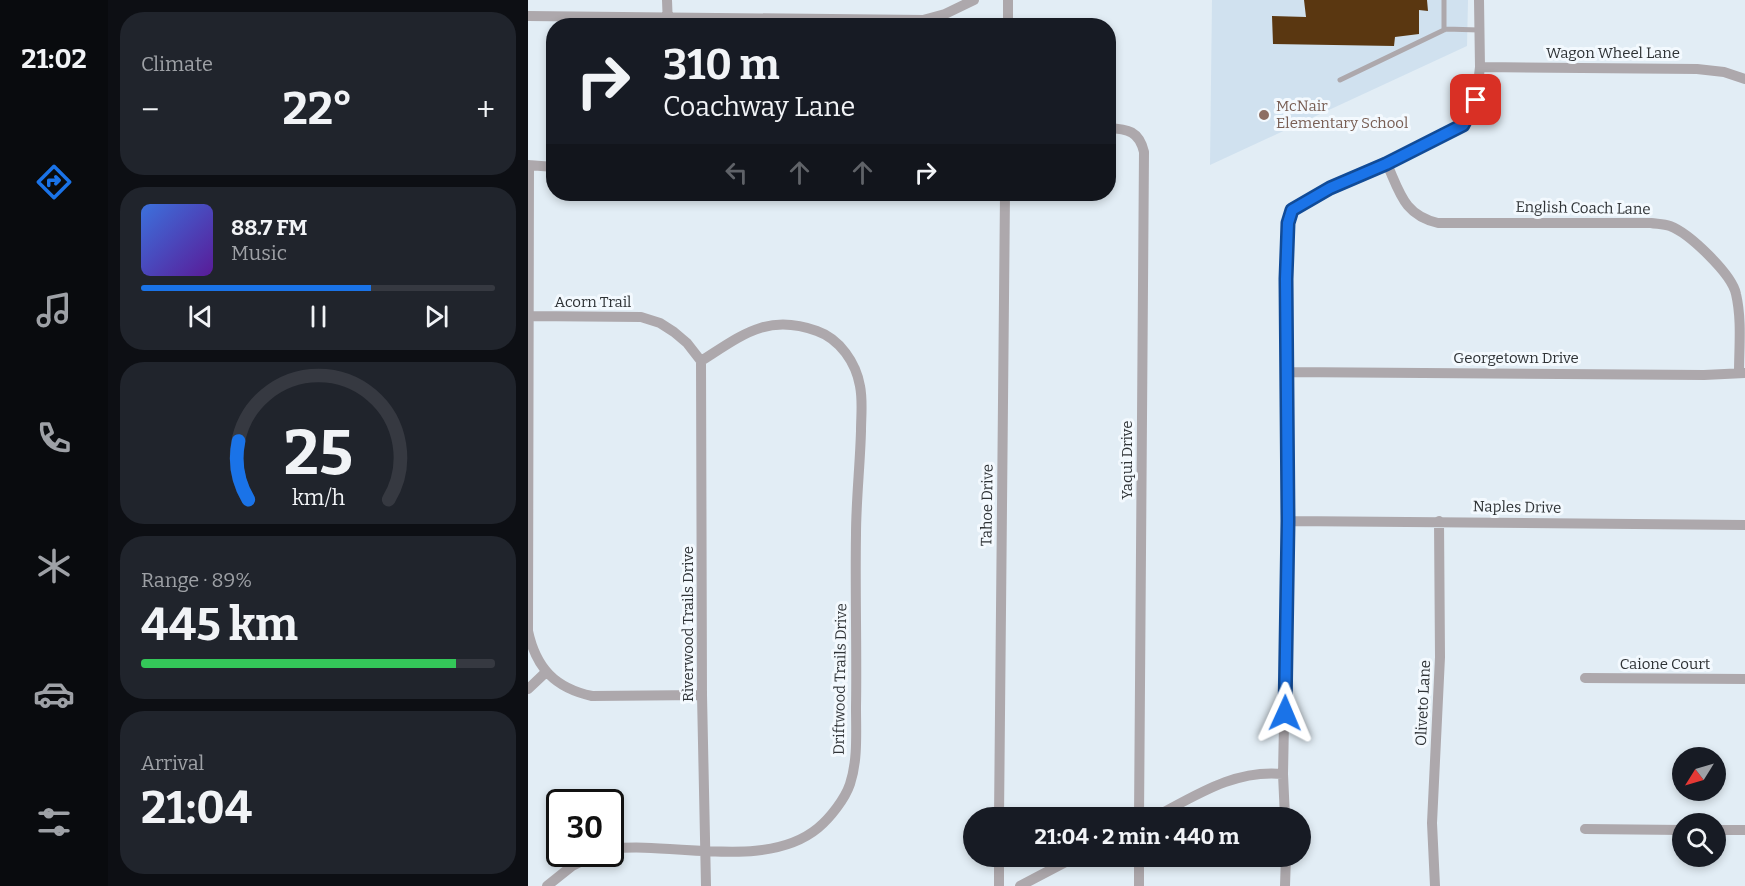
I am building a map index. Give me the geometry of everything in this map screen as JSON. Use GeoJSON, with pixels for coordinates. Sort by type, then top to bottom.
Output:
{"type":"FeatureCollection","features":[{"type":"Feature","properties":{"kind":"street"},"geometry":{"type":"LineString","coordinates":[[668,0],[668,18]]}},
{"type":"Feature","properties":{"kind":"street"},"geometry":{"type":"LineString","coordinates":[[930,18],[945,14],[974,0]]}},
{"type":"Feature","properties":{"kind":"street"},"geometry":{"type":"LineString","coordinates":[[1008,0],[1008,18]]}},
{"type":"Feature","properties":{"kind":"street"},"geometry":{"type":"LineString","coordinates":[[1285,807],[1283,774],[1288,521],[1286,260],[1288,223],[1292,210],[1330,188],[1386,164],[1463,125],[1476,100],[1480,67],[1479,0]]}},
{"type":"Feature","properties":{"kind":"street"},"geometry":{"type":"LineString","coordinates":[[528,16],[575,18]]}},
{"type":"Feature","properties":{"kind":"street","name":"Wagon Wheel Lane"},"geometry":{"type":"LineString","coordinates":[[1480,67],[1678,68],[1725,72],[1745,79]]}},
{"type":"Feature","properties":{"kind":"street","name":"Yaqui Drive"},"geometry":{"type":"LineString","coordinates":[[1116,129],[1135,133],[1141,139],[1144,152],[1139,807]]}},
{"type":"Feature","properties":{"kind":"street","name":"English Coach Lane"},"geometry":{"type":"LineString","coordinates":[[1386,164],[1406,205],[1426,220],[1438,223],[1651,223],[1669,225],[1682,232],[1731,279],[1739,309],[1742,373]]}},
{"type":"Feature","properties":{"kind":"street"},"geometry":{"type":"LineString","coordinates":[[546,166],[528,165],[528,631],[531,647],[545,672],[554,680],[579,693],[592,696],[702,696]]}},
{"type":"Feature","properties":{"kind":"street","name":"Tahoe Drive"},"geometry":{"type":"LineString","coordinates":[[999,807],[1005,201]]}},
{"type":"Feature","properties":{"kind":"street","name":"Acorn Trail"},"geometry":{"type":"LineString","coordinates":[[529,316],[641,317],[674,332],[687,343],[701,361]]}},
{"type":"Feature","properties":{"kind":"street","name":"Driftwood Trails Drive"},"geometry":{"type":"LineString","coordinates":[[624,848],[770,849],[806,836],[819,827],[850,785],[856,733],[856,531],[862,400],[856,371],[842,347],[822,333],[797,324],[763,327],[739,337],[701,361]]}},
{"type":"Feature","properties":{"kind":"street","name":"Riverwood Trails Drive"},"geometry":{"type":"LineString","coordinates":[[701,361],[702,696],[706,886]]}},
{"type":"Feature","properties":{"kind":"street","name":"Georgetown Drive"},"geometry":{"type":"LineString","coordinates":[[1286,372],[1704,375],[1742,373]]}},
{"type":"Feature","properties":{"kind":"street","name":"Naples Drive"},"geometry":{"type":"LineString","coordinates":[[1288,521],[1745,525]]}},
{"type":"Feature","properties":{"kind":"street","name":"Oliveto Lane"},"geometry":{"type":"LineString","coordinates":[[1435,886],[1432,823],[1440,657],[1439,521]]}},
{"type":"Feature","properties":{"kind":"street"},"geometry":{"type":"LineString","coordinates":[[528,688],[545,672]]}},
{"type":"Feature","properties":{"kind":"street","name":"Caione Court"},"geometry":{"type":"LineString","coordinates":[[1585,678],[1745,679]]}},
{"type":"Feature","properties":{"kind":"street"},"geometry":{"type":"LineString","coordinates":[[1174,807],[1224,781],[1266,772],[1283,774]]}},
{"type":"Feature","properties":{"kind":"street"},"geometry":{"type":"LineString","coordinates":[[1585,829],[1672,830]]}},
{"type":"Feature","properties":{"kind":"street"},"geometry":{"type":"LineString","coordinates":[[1726,830],[1745,830]]}},
{"type":"Feature","properties":{"kind":"street"},"geometry":{"type":"LineString","coordinates":[[547,886],[571,867]]}},
{"type":"Feature","properties":{"kind":"street"},"geometry":{"type":"LineString","coordinates":[[999,867],[999,886]]}},
{"type":"Feature","properties":{"kind":"street"},"geometry":{"type":"LineString","coordinates":[[1020,886],[1056,867]]}},
{"type":"Feature","properties":{"kind":"street"},"geometry":{"type":"LineString","coordinates":[[1139,867],[1139,886]]}},
{"type":"Feature","properties":{"kind":"street"},"geometry":{"type":"LineString","coordinates":[[1285,886],[1286,867]]}},
{"type":"Feature","properties":{"kind":"lane"},"geometry":{"type":"LineString","coordinates":[[1444,0],[1444,30]]}},
{"type":"Feature","properties":{"kind":"lane"},"geometry":{"type":"LineString","coordinates":[[1340,80],[1444,30],[1479,30]]}},
{"type":"Feature","properties":{"kind":"shaded area","name":"McNair Elementary School"},"geometry":{"type":"Polygon","coordinates":[[[1212,0],[1468,0],[1467,46],[1210,165],[1212,0]]]}},
{"type":"Feature","properties":{"kind":"building"},"geometry":{"type":"Polygon","coordinates":[[[1304,0],[1427,0],[1428,11],[1419,10],[1419,34],[1395,37],[1394,46],[1273,44],[1272,16],[1306,17],[1304,0]]]}},
{"type":"Feature","properties":{"kind":"place","name":"McNair Elementary School"},"geometry":{"type":"Point","coordinates":[1264,115]}},
{"type":"Feature","properties":{"kind":"route"},"geometry":{"type":"LineString","coordinates":[[1285,713],[1288,521],[1286,279],[1288,223],[1292,210],[1330,188],[1443,137],[1463,125],[1476,100]]}}]}
